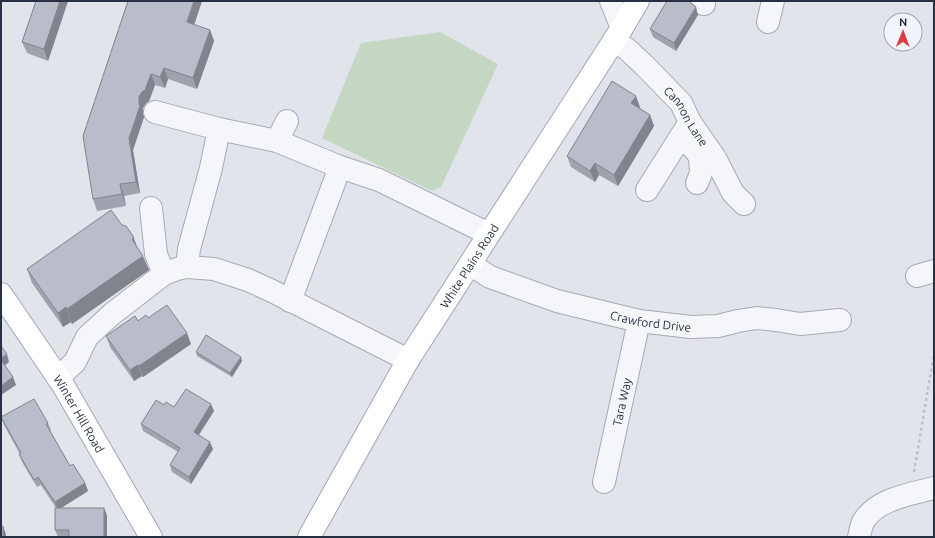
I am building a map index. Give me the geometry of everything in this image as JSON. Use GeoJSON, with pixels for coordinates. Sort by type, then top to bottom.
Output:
{"type":"FeatureCollection","features":[{"type":"Feature","properties":{"kind":"main road","name":"White Plains Road"},"geometry":{"type":"LineString","coordinates":[[309,537],[408,360],[638,1]]}},
{"type":"Feature","properties":{"kind":"main road","name":"Winter Hill Road"},"geometry":{"type":"LineString","coordinates":[[1,294],[58,378],[151,537]]}},
{"type":"Feature","properties":{"kind":"street"},"geometry":{"type":"LineString","coordinates":[[611,1],[618,34]]}},
{"type":"Feature","properties":{"kind":"street","name":"Cannon Lane"},"geometry":{"type":"LineString","coordinates":[[618,34],[628,50],[681,103],[686,129],[715,158],[733,193],[744,204]]}},
{"type":"Feature","properties":{"kind":"street"},"geometry":{"type":"LineString","coordinates":[[155,112],[219,129],[282,131],[340,167],[379,180],[489,234]]}},
{"type":"Feature","properties":{"kind":"street"},"geometry":{"type":"LineString","coordinates":[[187,267],[219,129]]}},
{"type":"Feature","properties":{"kind":"street"},"geometry":{"type":"LineString","coordinates":[[647,190],[686,129],[700,156],[701,173],[698,183]]}},
{"type":"Feature","properties":{"kind":"street"},"geometry":{"type":"LineString","coordinates":[[290,301],[340,167]]}},
{"type":"Feature","properties":{"kind":"street"},"geometry":{"type":"LineString","coordinates":[[150,208],[156,254],[164,274]]}},
{"type":"Feature","properties":{"kind":"street","name":"Crawford Drive"},"geometry":{"type":"LineString","coordinates":[[470,264],[490,277],[557,301],[639,321],[691,327],[718,326],[757,318],[800,324],[840,320]]}},
{"type":"Feature","properties":{"kind":"street"},"geometry":{"type":"LineString","coordinates":[[58,378],[75,362],[88,337],[112,314],[164,274],[187,267],[214,269],[248,280],[408,360]]}},
{"type":"Feature","properties":{"kind":"street","name":"Tara Way"},"geometry":{"type":"LineString","coordinates":[[604,482],[639,321]]}},
{"type":"Feature","properties":{"kind":"street"},"geometry":{"type":"LineString","coordinates":[[860,532],[863,522],[870,512],[880,505],[934,488]]}},
{"type":"Feature","properties":{"kind":"path"},"geometry":{"type":"LineString","coordinates":[[911,494],[934,353]]}},
{"type":"Feature","properties":{"kind":"green space"},"geometry":{"type":"Polygon","coordinates":[[[440,32],[498,64],[441,187],[432,191],[322,138],[361,43],[440,32]]]}},
{"type":"Feature","properties":{"kind":"building"},"geometry":{"type":"Polygon","coordinates":[[[36,1],[60,1],[44,49],[22,42],[36,1]]]}},
{"type":"Feature","properties":{"kind":"building"},"geometry":{"type":"Polygon","coordinates":[[[128,1],[194,1],[187,22],[210,30],[193,78],[164,68],[160,77],[151,74],[145,90],[139,97],[140,106],[129,138],[136,182],[120,184],[122,194],[93,199],[83,136],[128,1]]]}},
{"type":"Feature","properties":{"kind":"building"},"geometry":{"type":"Polygon","coordinates":[[[667,1],[689,1],[696,7],[674,43],[650,29],[667,1]]]}},
{"type":"Feature","properties":{"kind":"building"},"geometry":{"type":"Polygon","coordinates":[[[612,81],[636,96],[631,103],[650,115],[614,175],[595,163],[590,171],[567,156],[612,81]]]}},
{"type":"Feature","properties":{"kind":"building"},"geometry":{"type":"Polygon","coordinates":[[[111,210],[122,225],[126,226],[133,236],[133,241],[143,256],[67,309],[66,307],[58,313],[27,269],[111,210]]]}},
{"type":"Feature","properties":{"kind":"building"},"geometry":{"type":"Polygon","coordinates":[[[167,305],[187,333],[139,366],[138,365],[130,370],[106,336],[135,316],[138,321],[146,315],[148,318],[167,305]]]}},
{"type":"Feature","properties":{"kind":"building"},"geometry":{"type":"Polygon","coordinates":[[[206,335],[241,357],[230,373],[196,352],[206,335]]]}},
{"type":"Feature","properties":{"kind":"building"},"geometry":{"type":"Polygon","coordinates":[[[1,346],[7,354],[1,358],[1,346]]]}},
{"type":"Feature","properties":{"kind":"building"},"geometry":{"type":"Polygon","coordinates":[[[1,360],[13,377],[1,386],[1,360]]]}},
{"type":"Feature","properties":{"kind":"building"},"geometry":{"type":"Polygon","coordinates":[[[186,389],[211,404],[194,432],[210,442],[189,477],[170,465],[180,448],[141,424],[156,400],[164,405],[166,402],[174,407],[186,389]]]}},
{"type":"Feature","properties":{"kind":"building"},"geometry":{"type":"Polygon","coordinates":[[[34,399],[48,423],[46,424],[70,466],[73,464],[85,483],[55,502],[38,477],[34,480],[19,454],[21,453],[1,417],[34,399]]]}},
{"type":"Feature","properties":{"kind":"building"},"geometry":{"type":"Polygon","coordinates":[[[55,508],[104,508],[104,537],[69,537],[69,530],[55,530],[55,508]]]}},
{"type":"Feature","properties":{"kind":"building"},"geometry":{"type":"Polygon","coordinates":[[[1,526],[3,526],[3,537],[1,537],[1,526]]]}}]}
